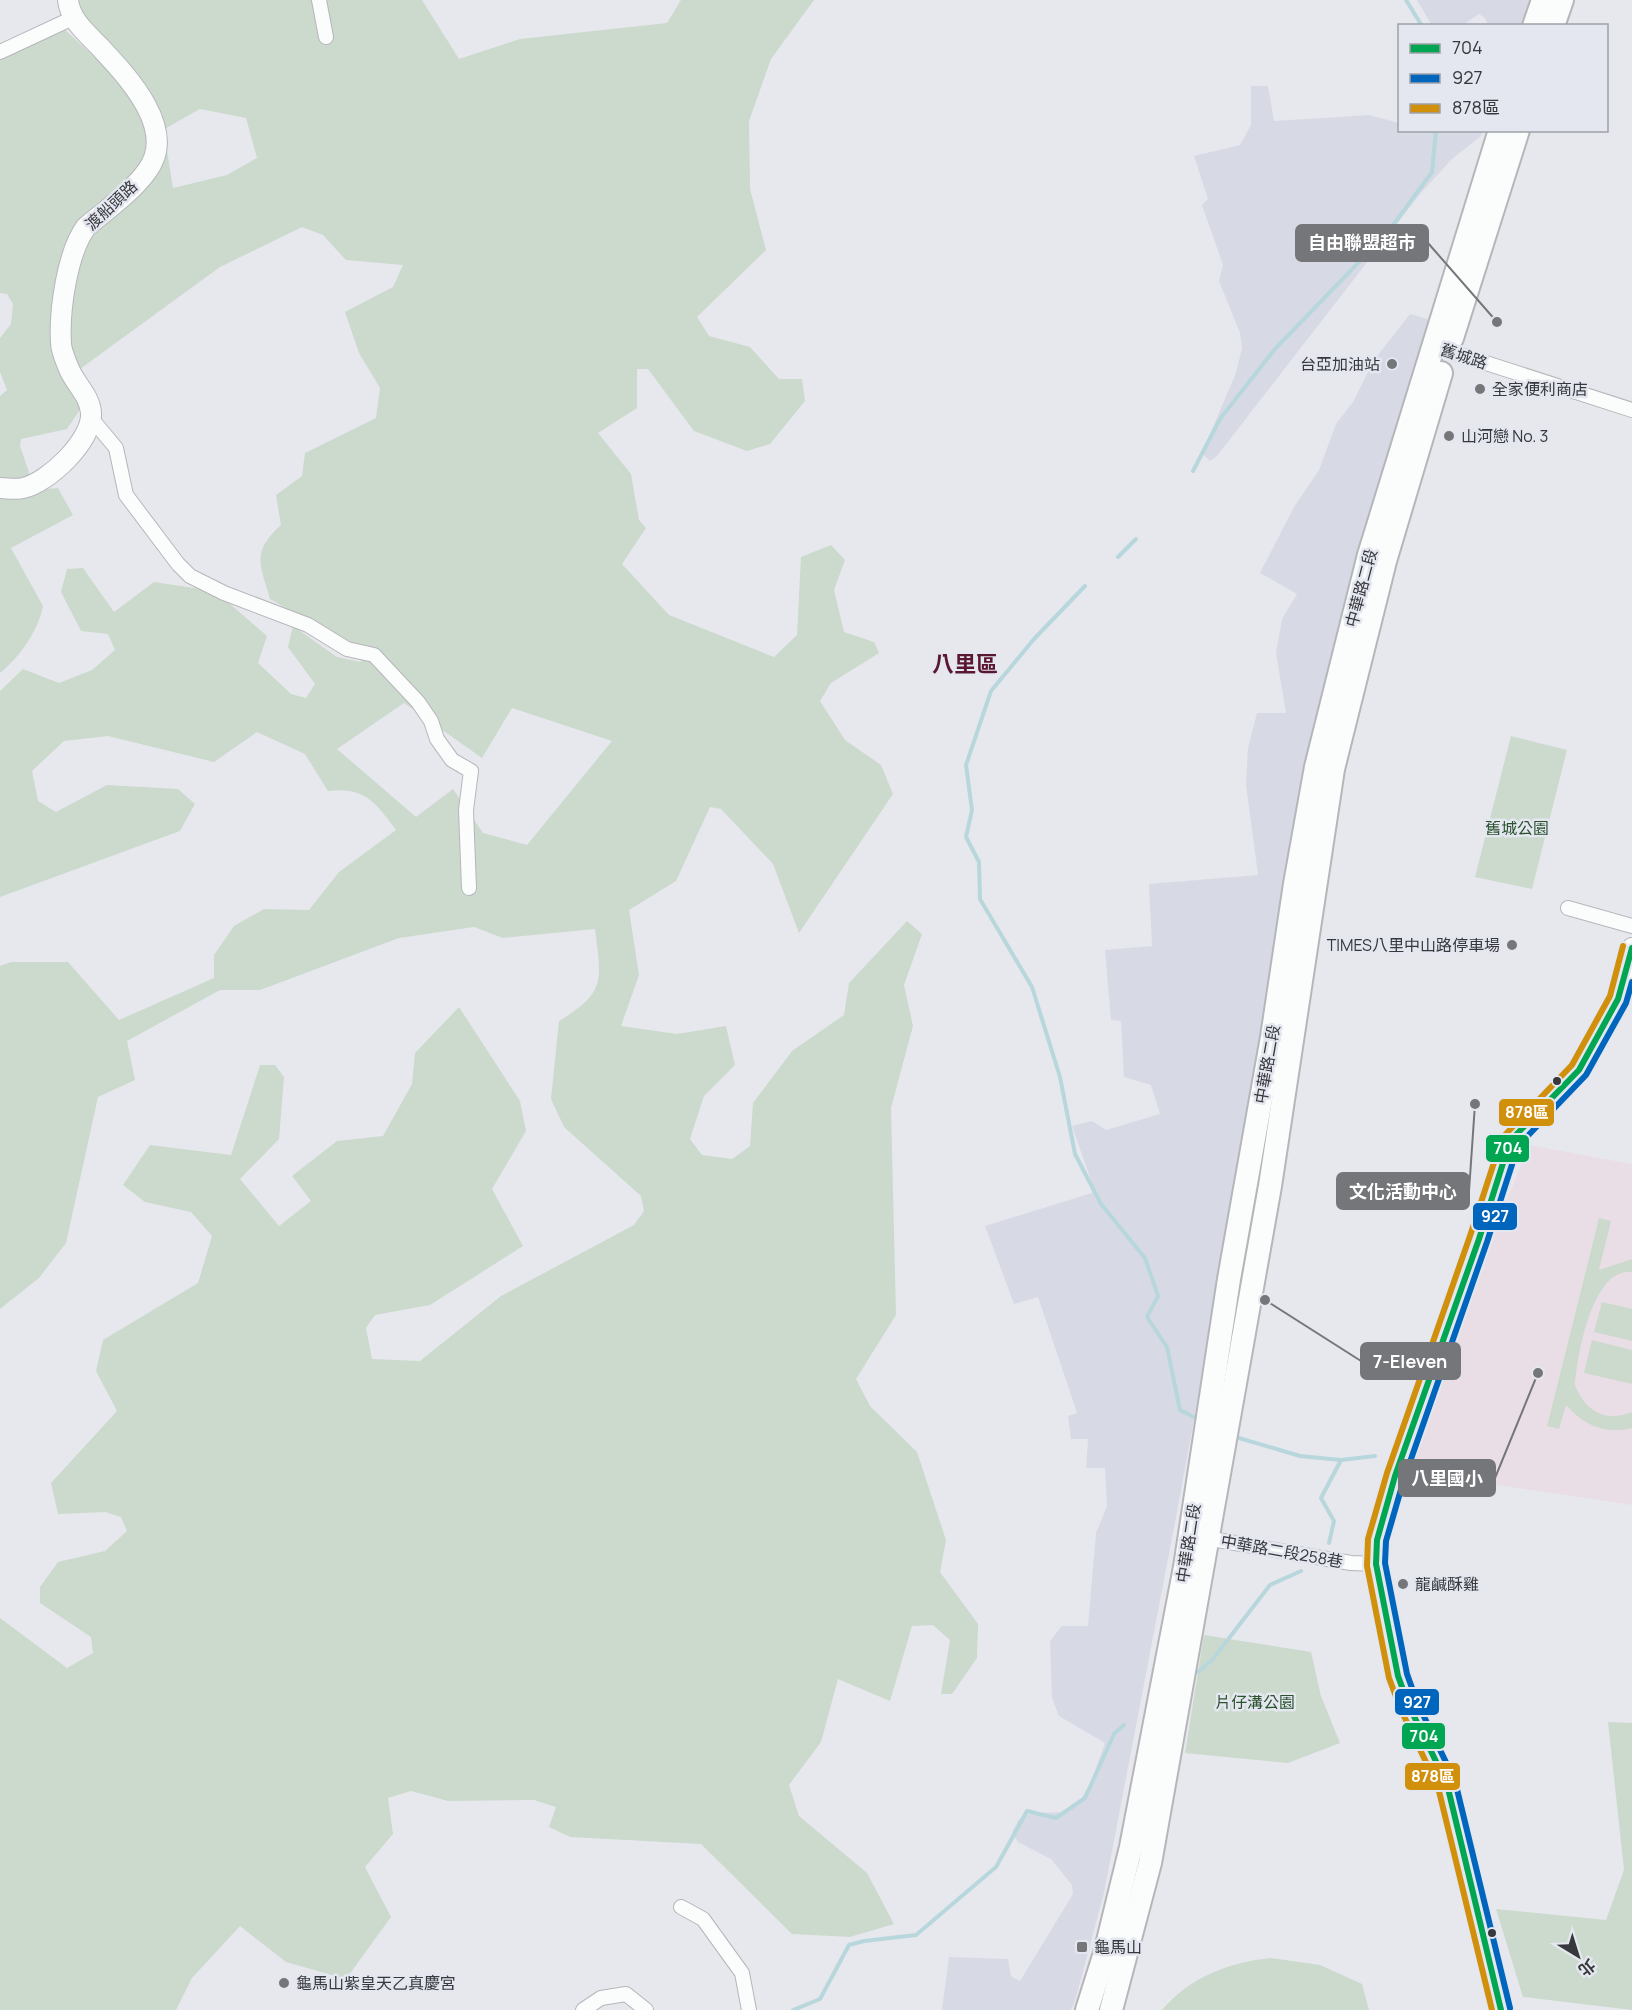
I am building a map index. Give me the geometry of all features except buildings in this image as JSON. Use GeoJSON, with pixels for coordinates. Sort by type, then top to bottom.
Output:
{"type":"FeatureCollection","features":[{"type":"Feature","properties":{"kind":"main road"},"geometry":{"type":"LineString","coordinates":[[1535,24],[1543,0]]}},
{"type":"Feature","properties":{"kind":"main road"},"geometry":{"type":"LineString","coordinates":[[1555,24],[1562,0]]}},
{"type":"Feature","properties":{"kind":"main road","name":"渡船頭路"},"geometry":{"type":"LineString","coordinates":[[71,9],[129,77],[154,122],[157,143],[157,152],[147,171],[79,237],[67,273],[61,344],[70,371],[90,403],[91,417]]}},
{"type":"Feature","properties":{"kind":"main road","name":"中華路二段"},"geometry":{"type":"LineString","coordinates":[[1441,349],[1499,132]]}},
{"type":"Feature","properties":{"kind":"main road","name":"中華路二段"},"geometry":{"type":"LineString","coordinates":[[1110,2010],[1150,1863],[1170,1692],[1198,1536],[1229,1279],[1272,1037],[1294,884],[1316,767],[1369,555],[1517,132]]}},
{"type":"Feature","properties":{"kind":"main road"},"geometry":{"type":"LineString","coordinates":[[0,488],[24,488],[46,477],[63,463],[83,437],[91,417]]}},
{"type":"Feature","properties":{"kind":"main road"},"geometry":{"type":"LineString","coordinates":[[1501,2010],[1447,1784],[1409,1706],[1398,1676],[1376,1564],[1377,1540],[1395,1476],[1479,1239],[1510,1141],[1579,1070],[1618,999],[1632,948]]}},
{"type":"Feature","properties":{"kind":"main road","name":"中華路二段"},"geometry":{"type":"LineString","coordinates":[[1087,2010],[1105,1953],[1170,1692]]}},
{"type":"Feature","properties":{"kind":"street"},"geometry":{"type":"LineString","coordinates":[[319,0],[326,37]]}},
{"type":"Feature","properties":{"kind":"street"},"geometry":{"type":"LineString","coordinates":[[0,52],[71,9]]}},
{"type":"Feature","properties":{"kind":"street","name":"舊城路"},"geometry":{"type":"LineString","coordinates":[[1441,349],[1632,410]]}},
{"type":"Feature","properties":{"kind":"street"},"geometry":{"type":"LineString","coordinates":[[91,417],[116,448],[126,495],[178,564],[190,576],[224,593],[308,625],[347,649],[374,655],[418,702],[431,721],[437,739],[452,760],[471,771],[466,810],[470,888]]}},
{"type":"Feature","properties":{"kind":"street"},"geometry":{"type":"LineString","coordinates":[[1568,908],[1632,926]]}},
{"type":"Feature","properties":{"kind":"street","name":"中華路二段258巷"},"geometry":{"type":"LineString","coordinates":[[1198,1536],[1351,1563],[1376,1564]]}},
{"type":"Feature","properties":{"kind":"street"},"geometry":{"type":"LineString","coordinates":[[681,1907],[703,1919],[742,1973],[749,2010]]}},
{"type":"Feature","properties":{"kind":"street"},"geometry":{"type":"LineString","coordinates":[[583,2010],[601,1998],[626,1995],[646,2010]]}},
{"type":"Feature","properties":{"kind":"shaded area"},"geometry":{"type":"Polygon","coordinates":[[[1417,0],[1531,0],[1522,24],[1488,24],[1485,18],[1479,14],[1464,24],[1431,24],[1417,0]]]}},
{"type":"Feature","properties":{"kind":"shaded area"},"geometry":{"type":"Polygon","coordinates":[[[1251,86],[1268,86],[1274,121],[1369,115],[1398,123],[1398,132],[1482,132],[1480,137],[1452,159],[1420,194],[1217,456],[1210,461],[1202,453],[1236,373],[1242,348],[1240,333],[1219,281],[1223,265],[1202,205],[1208,199],[1194,156],[1240,145],[1251,125],[1251,86]]]}},
{"type":"Feature","properties":{"kind":"shaded area"},"geometry":{"type":"Polygon","coordinates":[[[1410,314],[1431,320],[1364,530],[1340,628],[1177,1512],[1104,1893],[1075,2001],[1071,2010],[942,2010],[949,1957],[1008,1959],[1011,1976],[1020,1981],[1073,1894],[1072,1885],[1051,1859],[1018,1842],[1012,1832],[1019,1819],[1031,1813],[1065,1812],[1078,1804],[1091,1782],[1105,1743],[1059,1716],[1052,1698],[1050,1641],[1062,1626],[1088,1626],[1096,1533],[1107,1506],[1105,1468],[1086,1468],[1088,1439],[1071,1439],[1068,1416],[1077,1413],[1038,1297],[1014,1304],[985,1226],[1095,1192],[1072,1126],[1092,1121],[1106,1130],[1160,1114],[1151,1085],[1124,1077],[1121,1021],[1111,1020],[1105,950],[1152,946],[1149,884],[1258,875],[1246,785],[1248,748],[1257,713],[1286,713],[1276,653],[1282,619],[1297,594],[1260,573],[1294,507],[1319,470],[1336,424],[1353,402],[1374,360],[1410,314]]]}},
{"type":"Feature","properties":{"kind":"shaded area"},"geometry":{"type":"Polygon","coordinates":[[[1529,1145],[1632,1164],[1632,1505],[1410,1472],[1488,1248],[1529,1145]]]}},
{"type":"Feature","properties":{"kind":"green space"},"geometry":{"type":"Polygon","coordinates":[[[77,0],[422,0],[459,59],[520,39],[667,23],[681,0],[814,0],[771,59],[749,121],[750,189],[766,250],[697,317],[709,336],[750,347],[779,379],[802,379],[805,401],[770,444],[747,451],[694,431],[648,369],[637,369],[637,408],[598,433],[631,474],[639,520],[646,528],[622,564],[669,615],[774,657],[797,635],[801,557],[831,545],[845,560],[834,590],[844,632],[874,642],[879,653],[831,683],[820,701],[845,740],[881,765],[893,794],[799,933],[773,864],[721,809],[710,807],[676,881],[629,910],[639,975],[621,1026],[677,1034],[726,1026],[735,1065],[704,1096],[690,1139],[702,1155],[732,1159],[750,1146],[753,1103],[792,1051],[844,1015],[849,983],[907,921],[922,934],[904,985],[913,1026],[891,1108],[896,1315],[856,1379],[870,1406],[917,1452],[946,1540],[940,1572],[978,1624],[977,1658],[952,1694],[941,1694],[950,1640],[933,1625],[912,1626],[890,1701],[838,1679],[821,1742],[789,1785],[799,1816],[867,1873],[894,1924],[850,1937],[792,1934],[701,1844],[570,1837],[549,1827],[556,1807],[534,1800],[448,1801],[411,1791],[388,1798],[393,1834],[365,1867],[391,1917],[346,1979],[286,1962],[240,1926],[192,1978],[176,2010],[0,2010],[0,1618],[67,1668],[93,1653],[91,1637],[40,1603],[40,1587],[58,1562],[105,1551],[127,1531],[121,1517],[105,1512],[58,1514],[51,1483],[117,1411],[96,1371],[103,1340],[198,1283],[212,1236],[191,1212],[145,1202],[123,1185],[150,1145],[231,1155],[260,1065],[275,1065],[284,1077],[279,1139],[240,1179],[279,1226],[311,1201],[292,1176],[337,1141],[383,1136],[412,1084],[415,1053],[459,1007],[520,1101],[526,1131],[492,1189],[523,1246],[430,1305],[375,1315],[366,1328],[372,1359],[420,1361],[501,1296],[634,1225],[644,1211],[641,1196],[564,1127],[551,1099],[559,1021],[586,1002],[597,983],[599,961],[595,929],[503,938],[474,927],[399,938],[260,990],[220,990],[127,1041],[135,1080],[98,1097],[66,1243],[39,1278],[0,1309],[0,966],[11,962],[68,962],[119,1020],[214,978],[214,955],[234,926],[264,909],[309,910],[339,872],[396,830],[368,798],[351,791],[328,791],[305,754],[257,732],[214,762],[108,736],[64,741],[32,771],[38,801],[56,812],[107,785],[178,789],[195,804],[180,831],[0,897],[0,691],[23,669],[59,683],[92,670],[115,650],[108,634],[81,631],[61,592],[67,569],[83,568],[114,612],[154,582],[215,591],[267,636],[258,663],[291,694],[306,698],[315,684],[288,647],[293,626],[337,657],[361,662],[364,653],[270,599],[260,559],[265,543],[281,525],[276,495],[302,476],[305,453],[376,418],[380,388],[359,353],[345,312],[393,287],[403,265],[346,260],[323,235],[302,227],[220,267],[80,369],[81,408],[67,429],[21,439],[20,446],[35,490],[58,488],[73,515],[11,548],[43,606],[37,625],[27,643],[0,673],[0,396],[7,390],[0,372],[0,338],[11,324],[13,304],[7,294],[0,293],[0,59],[63,28],[120,81],[149,133],[166,144],[173,188],[227,175],[257,158],[246,118],[200,109],[159,132],[85,28],[77,0]],[[404,703],[337,749],[416,817],[453,789],[483,833],[527,845],[612,741],[512,708],[482,758],[404,703]]]}},
{"type":"Feature","properties":{"kind":"green space","name":"舊城公園"},"geometry":{"type":"Polygon","coordinates":[[[1511,736],[1567,750],[1532,889],[1475,877],[1511,736]]]}},
{"type":"Feature","properties":{"kind":"green space"},"geometry":{"type":"Polygon","coordinates":[[[1599,1218],[1611,1221],[1599,1270],[1632,1259],[1632,1272],[1618,1274],[1606,1284],[1597,1298],[1583,1336],[1575,1385],[1584,1402],[1597,1412],[1613,1416],[1632,1412],[1632,1428],[1613,1430],[1596,1427],[1580,1418],[1566,1405],[1559,1429],[1547,1426],[1599,1218]]]}},
{"type":"Feature","properties":{"kind":"green space"},"geometry":{"type":"Polygon","coordinates":[[[1602,1302],[1632,1309],[1632,1341],[1594,1332],[1602,1302]]]}},
{"type":"Feature","properties":{"kind":"green space"},"geometry":{"type":"Polygon","coordinates":[[[1592,1340],[1632,1350],[1632,1384],[1584,1373],[1592,1340]]]}},
{"type":"Feature","properties":{"kind":"green space","name":"片仔溝公園"},"geometry":{"type":"Polygon","coordinates":[[[1204,1635],[1311,1652],[1321,1696],[1340,1743],[1288,1763],[1185,1753],[1204,1635]]]}},
{"type":"Feature","properties":{"kind":"green space"},"geometry":{"type":"Polygon","coordinates":[[[1608,1722],[1632,1723],[1632,2010],[1523,1997],[1496,1909],[1606,1920],[1624,1870],[1608,1722]]]}},
{"type":"Feature","properties":{"kind":"green space"},"geometry":{"type":"Polygon","coordinates":[[[1271,1958],[1320,1965],[1362,1984],[1369,2010],[1162,2010],[1173,1998],[1211,1973],[1240,1963],[1271,1958]]]}},
{"type":"Feature","properties":{"kind":"waterway"},"geometry":{"type":"LineString","coordinates":[[1406,0],[1421,24]]}},
{"type":"Feature","properties":{"kind":"waterway"},"geometry":{"type":"LineString","coordinates":[[1193,471],[1220,419],[1275,349],[1388,232],[1432,172],[1436,132]]}},
{"type":"Feature","properties":{"kind":"waterway"},"geometry":{"type":"LineString","coordinates":[[1118,557],[1136,539]]}},
{"type":"Feature","properties":{"kind":"waterway"},"geometry":{"type":"LineString","coordinates":[[1085,586],[1034,639],[991,691],[966,765],[972,810],[966,837],[979,862],[980,899],[1032,987],[1060,1077],[1075,1154],[1101,1204],[1145,1258],[1158,1296],[1147,1317],[1167,1347],[1180,1410],[1200,1420]]}},
{"type":"Feature","properties":{"kind":"waterway"},"geometry":{"type":"LineString","coordinates":[[1232,1436],[1300,1456],[1341,1460]]}},
{"type":"Feature","properties":{"kind":"waterway"},"geometry":{"type":"LineString","coordinates":[[1329,1543],[1334,1521],[1321,1498],[1341,1460],[1375,1456]]}},
{"type":"Feature","properties":{"kind":"waterway"},"geometry":{"type":"LineString","coordinates":[[1198,1672],[1213,1659],[1270,1585],[1301,1571]]}},
{"type":"Feature","properties":{"kind":"waterway"},"geometry":{"type":"LineString","coordinates":[[793,2010],[820,1999],[849,1945],[916,1935],[996,1867],[1027,1811],[1056,1818],[1085,1798],[1114,1734],[1124,1725]]}},
{"type":"Feature","properties":{"kind":"transit line","name":"878區"},"geometry":{"type":"LineString","coordinates":[[1492,2010],[1438,1787],[1401,1710],[1389,1678],[1367,1566],[1368,1539],[1387,1473],[1502,1138],[1572,1065],[1610,996],[1623,946]]}},
{"type":"Feature","properties":{"kind":"transit line","name":"704"},"geometry":{"type":"LineString","coordinates":[[1501,2010],[1447,1784],[1409,1706],[1398,1676],[1376,1564],[1377,1540],[1395,1476],[1479,1239],[1510,1141],[1579,1070],[1618,999],[1632,948]]}},
{"type":"Feature","properties":{"kind":"transit line","name":"927"},"geometry":{"type":"LineString","coordinates":[[1510,2008],[1455,1781],[1417,1702],[1407,1674],[1385,1563],[1386,1541],[1404,1479],[1518,1146],[1586,1075],[1626,1003],[1632,982]]}},
{"type":"Feature","properties":{"kind":"place","name":"自由聯盟超市"},"geometry":{"type":"Point","coordinates":[1497,322]}},
{"type":"Feature","properties":{"kind":"place","name":"台亞加油站"},"geometry":{"type":"Point","coordinates":[1392,364]}},
{"type":"Feature","properties":{"kind":"place","name":"全家便利商店"},"geometry":{"type":"Point","coordinates":[1480,389]}},
{"type":"Feature","properties":{"kind":"place","name":"山河戀 No. 3"},"geometry":{"type":"Point","coordinates":[1449,436]}},
{"type":"Feature","properties":{"kind":"place","name":"TIMES八里中山路停車場"},"geometry":{"type":"Point","coordinates":[1512,945]}},
{"type":"Feature","properties":{"kind":"place","name":"文化活動中心"},"geometry":{"type":"Point","coordinates":[1475,1104]}},
{"type":"Feature","properties":{"kind":"place","name":"7-Eleven"},"geometry":{"type":"Point","coordinates":[1265,1300]}},
{"type":"Feature","properties":{"kind":"place","name":"八里國小"},"geometry":{"type":"Point","coordinates":[1538,1373]}},
{"type":"Feature","properties":{"kind":"place","name":"龍鹹酥雞"},"geometry":{"type":"Point","coordinates":[1403,1584]}},
{"type":"Feature","properties":{"kind":"place","name":"龜馬山"},"geometry":{"type":"Point","coordinates":[1082,1947]}},
{"type":"Feature","properties":{"kind":"place","name":"龜馬山紫皇天乙真慶宮"},"geometry":{"type":"Point","coordinates":[284,1983]}},
{"type":"Feature","properties":{"kind":"district","name":"八里區"},"geometry":{"type":"Point","coordinates":[965,664]}}]}
